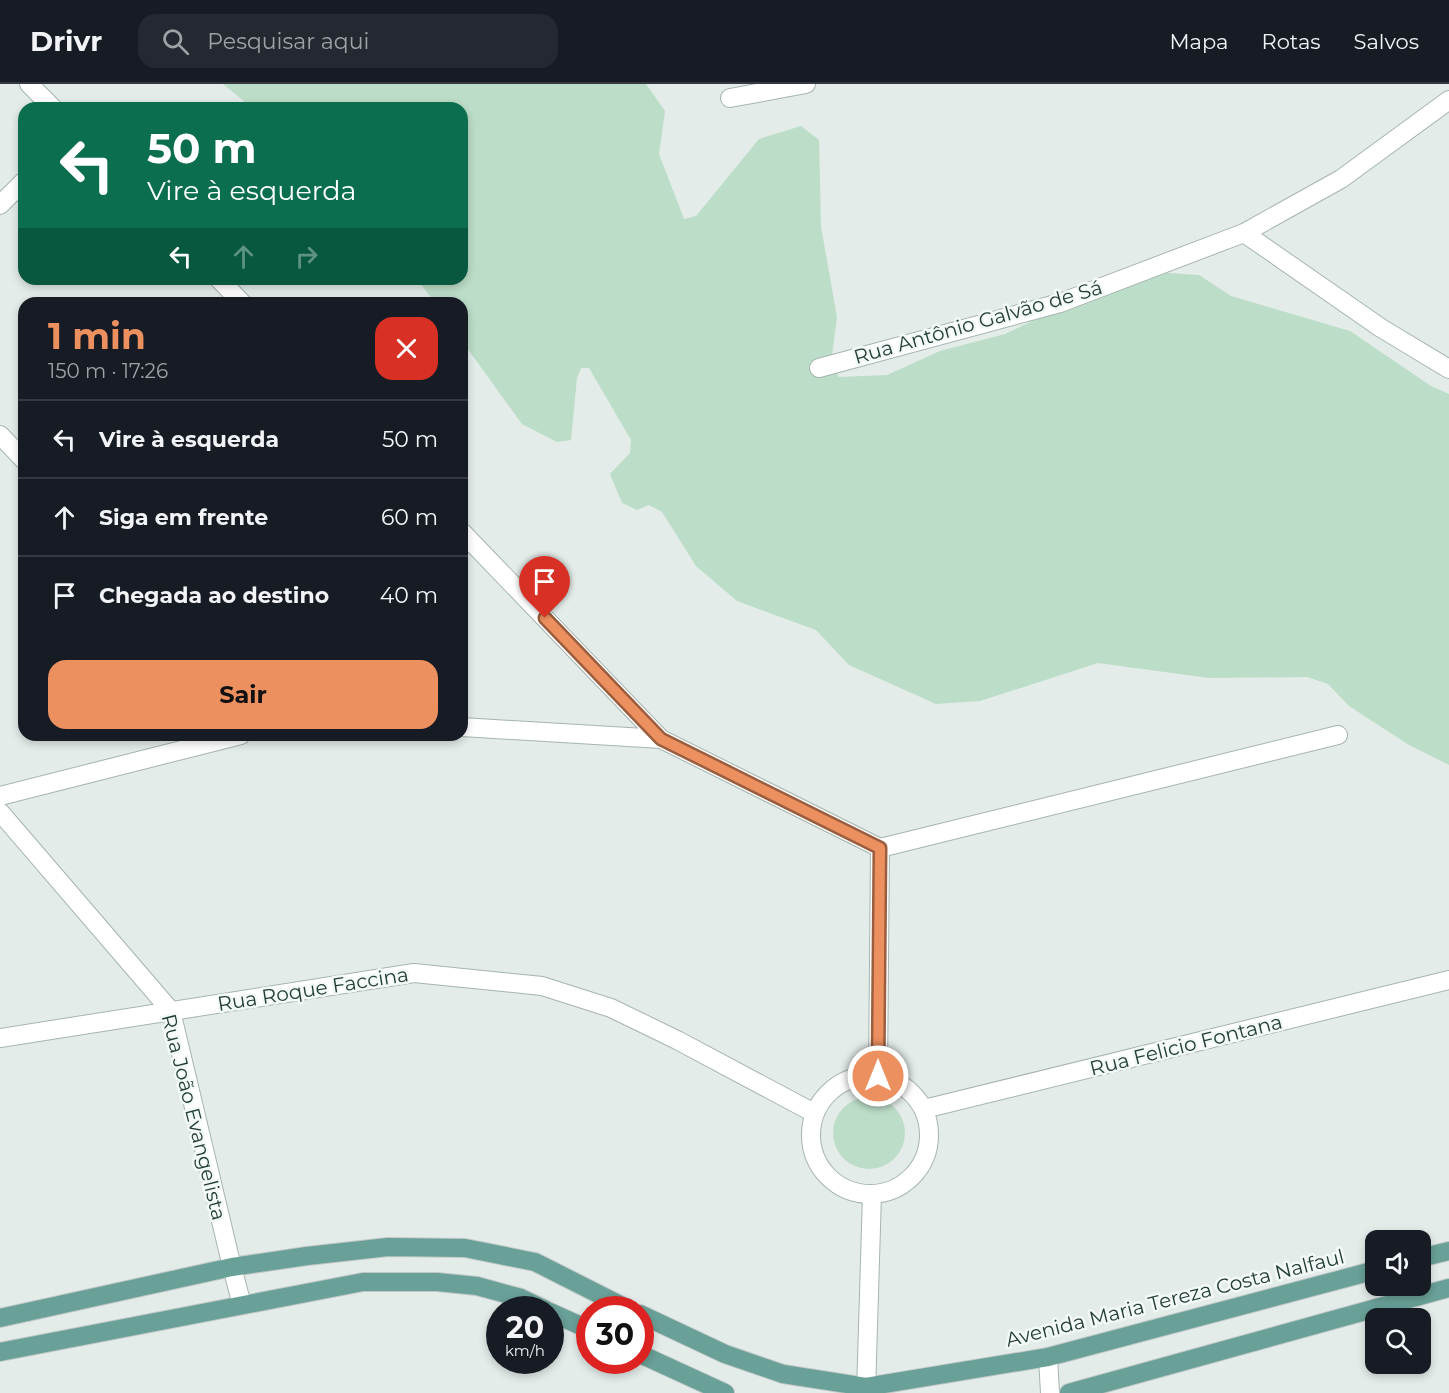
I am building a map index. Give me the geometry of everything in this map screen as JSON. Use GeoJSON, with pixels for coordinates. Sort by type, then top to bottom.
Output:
{"type":"FeatureCollection","features":[{"type":"Feature","properties":{"kind":"main road"},"geometry":{"type":"LineString","coordinates":[[0,1318],[232,1267],[388,1247],[465,1248],[535,1262],[602,1296]]}},
{"type":"Feature","properties":{"kind":"main road"},"geometry":{"type":"LineString","coordinates":[[1431,1255],[1449,1251]]}},
{"type":"Feature","properties":{"kind":"main road","name":"Avenida Maria Tereza Costa Nalfaul"},"geometry":{"type":"LineString","coordinates":[[654,1321],[725,1354],[783,1374],[866,1390],[1048,1357],[1365,1273]]}},
{"type":"Feature","properties":{"kind":"main road"},"geometry":{"type":"LineString","coordinates":[[0,1352],[363,1282],[437,1282],[477,1286],[514,1296]]}},
{"type":"Feature","properties":{"kind":"main road"},"geometry":{"type":"LineString","coordinates":[[1069,1393],[1449,1288]]}},
{"type":"Feature","properties":{"kind":"main road"},"geometry":{"type":"LineString","coordinates":[[654,1360],[725,1393]]}},
{"type":"Feature","properties":{"kind":"street"},"geometry":{"type":"LineString","coordinates":[[29,84],[47,102]]}},
{"type":"Feature","properties":{"kind":"street"},"geometry":{"type":"LineString","coordinates":[[730,98],[806,84]]}},
{"type":"Feature","properties":{"kind":"street","name":"Rua Antônio Galvão de Sá"},"geometry":{"type":"LineString","coordinates":[[819,368],[1060,303],[1244,233],[1341,179],[1449,100]]}},
{"type":"Feature","properties":{"kind":"street"},"geometry":{"type":"LineString","coordinates":[[0,205],[18,187]]}},
{"type":"Feature","properties":{"kind":"street"},"geometry":{"type":"LineString","coordinates":[[1244,233],[1381,328],[1449,369]]}},
{"type":"Feature","properties":{"kind":"street"},"geometry":{"type":"LineString","coordinates":[[225,285],[236,297]]}},
{"type":"Feature","properties":{"kind":"street"},"geometry":{"type":"LineString","coordinates":[[0,435],[18,454]]}},
{"type":"Feature","properties":{"kind":"street"},"geometry":{"type":"LineString","coordinates":[[468,538],[661,739],[880,848],[1338,735]]}},
{"type":"Feature","properties":{"kind":"street"},"geometry":{"type":"LineString","coordinates":[[468,727],[661,739]]}},
{"type":"Feature","properties":{"kind":"street"},"geometry":{"type":"LineString","coordinates":[[0,796],[217,741]]}},
{"type":"Feature","properties":{"kind":"street","name":"Rua João Evangelista"},"geometry":{"type":"LineString","coordinates":[[0,812],[171,1011],[242,1305]]}},
{"type":"Feature","properties":{"kind":"street"},"geometry":{"type":"LineString","coordinates":[[878,1076],[880,848]]}},
{"type":"Feature","properties":{"kind":"street","name":"Rua Roque Faccina"},"geometry":{"type":"LineString","coordinates":[[0,1038],[414,973],[542,986],[611,1008],[677,1040],[814,1113]]}},
{"type":"Feature","properties":{"kind":"street","name":"Rua Felicio Fontana"},"geometry":{"type":"LineString","coordinates":[[924,1109],[1449,980]]}},
{"type":"Feature","properties":{"kind":"street"},"geometry":{"type":"LineString","coordinates":[[858,1076],[878,1076],[897,1081],[913,1093],[924,1109],[929,1128],[928,1148],[921,1166],[908,1181],[891,1190],[872,1194],[852,1191],[834,1183],[821,1168],[812,1150],[810,1131],[814,1113],[825,1095],[840,1083],[858,1076]]}},
{"type":"Feature","properties":{"kind":"street"},"geometry":{"type":"LineString","coordinates":[[866,1390],[872,1194]]}},
{"type":"Feature","properties":{"kind":"street"},"geometry":{"type":"LineString","coordinates":[[1048,1357],[1050,1393]]}},
{"type":"Feature","properties":{"kind":"green space"},"geometry":{"type":"Polygon","coordinates":[[[223,84],[646,84],[665,111],[659,154],[684,219],[696,216],[759,139],[801,126],[819,140],[821,227],[837,317],[831,364],[839,377],[887,375],[940,351],[1005,334],[1139,271],[1199,275],[1231,296],[1350,331],[1431,386],[1449,394],[1449,765],[1409,745],[1349,706],[1328,684],[1307,677],[1209,678],[1098,663],[980,701],[936,704],[849,665],[816,630],[737,601],[696,566],[662,512],[649,505],[637,510],[622,503],[610,474],[630,453],[631,440],[589,368],[581,368],[577,378],[571,440],[557,442],[522,424],[468,349],[468,297],[430,297],[422,285],[468,285],[468,102],[245,102],[223,84]]]}},
{"type":"Feature","properties":{"kind":"green space"},"geometry":{"type":"Polygon","coordinates":[[[869,1097],[889,1103],[899,1113],[905,1133],[899,1153],[889,1163],[869,1169],[849,1163],[839,1153],[833,1133],[839,1113],[849,1103],[869,1097]]]}},
{"type":"Feature","properties":{"kind":"route"},"geometry":{"type":"LineString","coordinates":[[545,618],[661,739],[880,848],[878,1076]]}}]}
